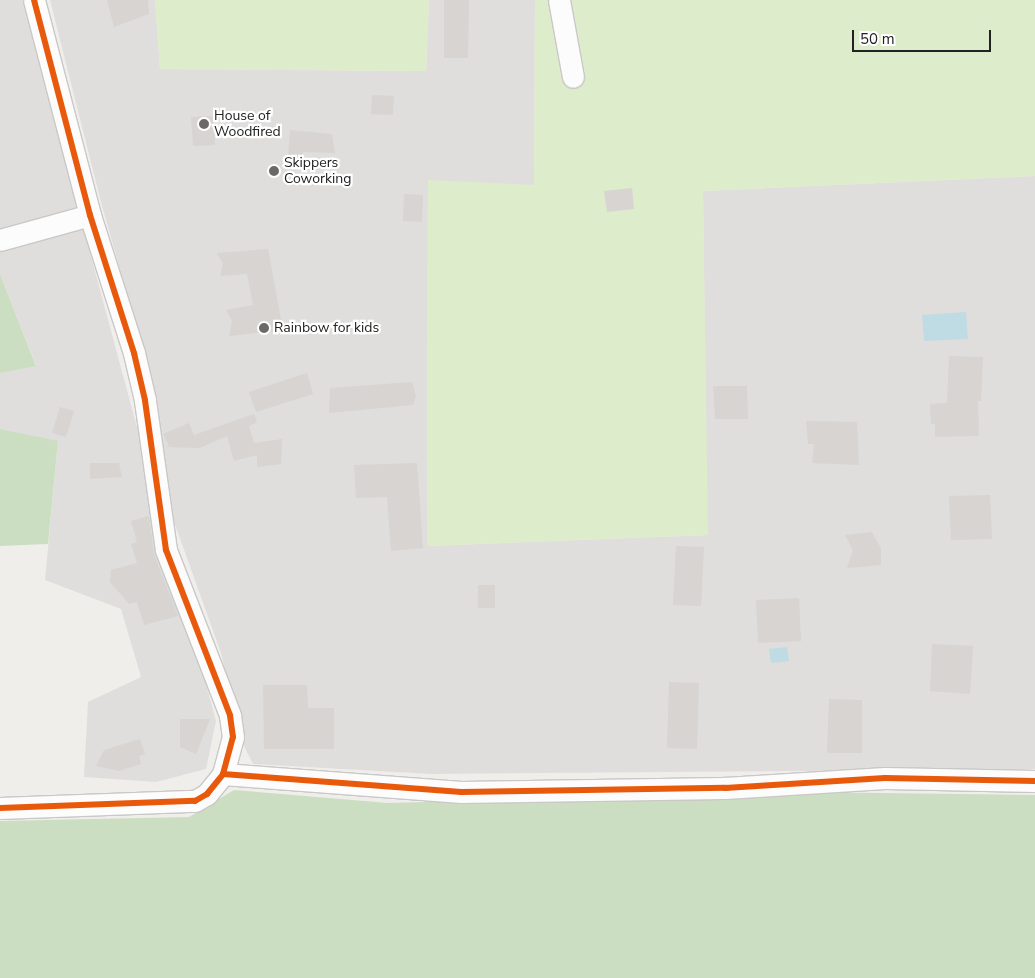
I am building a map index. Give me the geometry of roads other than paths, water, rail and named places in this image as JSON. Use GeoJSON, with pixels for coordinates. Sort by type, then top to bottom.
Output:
{"type":"FeatureCollection","features":[{"type":"Feature","properties":{"kind":"street"},"geometry":{"type":"LineString","coordinates":[[0,808],[183,804],[207,794],[223,774],[233,738],[230,715],[166,550],[143,390],[90,215],[34,0]]}},
{"type":"Feature","properties":{"kind":"street"},"geometry":{"type":"LineString","coordinates":[[559,0],[573,77]]}},
{"type":"Feature","properties":{"kind":"street"},"geometry":{"type":"LineString","coordinates":[[0,240],[90,215]]}},
{"type":"Feature","properties":{"kind":"street"},"geometry":{"type":"LineString","coordinates":[[223,774],[461,792],[725,788],[885,778],[1035,781]]}},
{"type":"Feature","properties":{"kind":"water"},"geometry":{"type":"Polygon","coordinates":[[[966,312],[968,339],[924,341],[922,315],[966,312]]]}},
{"type":"Feature","properties":{"kind":"water"},"geometry":{"type":"Polygon","coordinates":[[[787,647],[789,661],[771,663],[769,649],[787,647]]]}},
{"type":"Feature","properties":{"kind":"place","name":"House of Woodfired"},"geometry":{"type":"Point","coordinates":[204,124]}},
{"type":"Feature","properties":{"kind":"place","name":"Skippers Coworking"},"geometry":{"type":"Point","coordinates":[274,171]}},
{"type":"Feature","properties":{"kind":"place","name":"Rainbow for kids"},"geometry":{"type":"Point","coordinates":[264,328]}}]}
